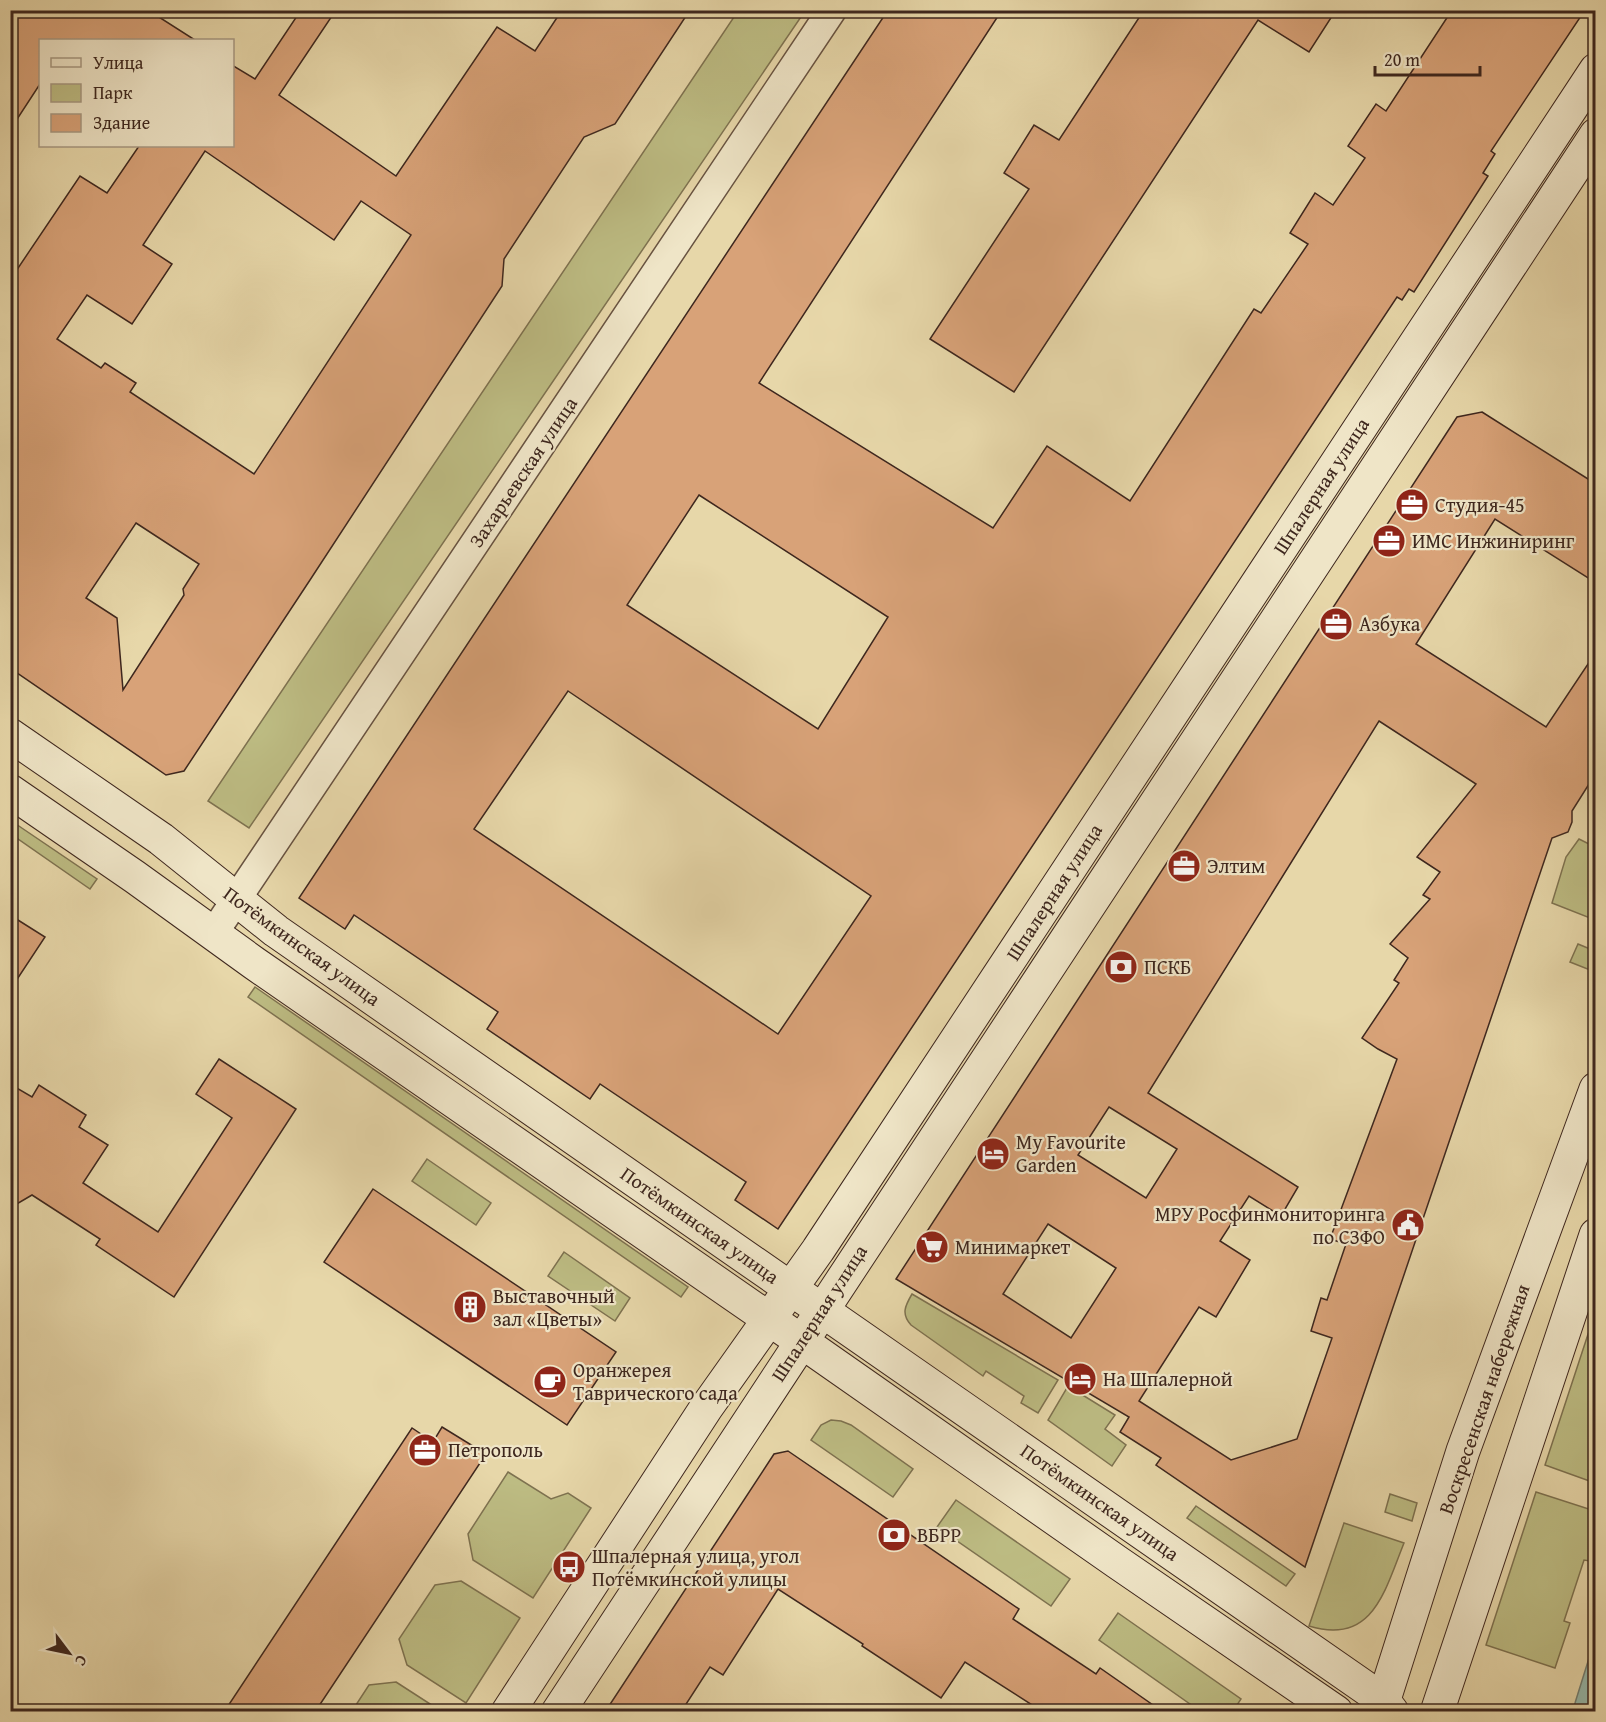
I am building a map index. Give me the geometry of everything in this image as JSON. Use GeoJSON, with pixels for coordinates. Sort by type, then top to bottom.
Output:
{"type":"FeatureCollection","features":[{"type":"Feature","properties":{"kind":"street","name":"Захарьевская улица"},"geometry":{"type":"LineString","coordinates":[[213,934],[832,10]]}},
{"type":"Feature","properties":{"kind":"street","name":"Шпалерная улица"},"geometry":{"type":"LineString","coordinates":[[508,1712],[706,1408],[818,1250],[1596,70]]}},
{"type":"Feature","properties":{"kind":"street","name":"Шпалерная улица"},"geometry":{"type":"LineString","coordinates":[[558,1712],[1596,135]]}},
{"type":"Feature","properties":{"kind":"street","name":"Потёмкинская улица"},"geometry":{"type":"LineString","coordinates":[[10,735],[161,839],[276,932],[791,1288],[1385,1708]]}},
{"type":"Feature","properties":{"kind":"street","name":"Потёмкинская улица"},"geometry":{"type":"LineString","coordinates":[[10,791],[1336,1712]]}},
{"type":"Feature","properties":{"kind":"street","name":"Воскресенская набережная"},"geometry":{"type":"LineString","coordinates":[[1385,1708],[1463,1451],[1596,1089]]}},
{"type":"Feature","properties":{"kind":"street"},"geometry":{"type":"LineString","coordinates":[[1437,1712],[1596,1235]]}},
{"type":"Feature","properties":{"kind":"green space"},"geometry":{"type":"Polygon","coordinates":[[[738,11],[805,11],[249,828],[208,801],[738,11]]]}},
{"type":"Feature","properties":{"kind":"green space"},"geometry":{"type":"Polygon","coordinates":[[[10,820],[97,879],[90,889],[11,834],[10,820]]]}},
{"type":"Feature","properties":{"kind":"green space"},"geometry":{"type":"Polygon","coordinates":[[[1579,839],[1595,847],[1595,920],[1552,903],[1566,857],[1579,839]]]}},
{"type":"Feature","properties":{"kind":"green space"},"geometry":{"type":"Polygon","coordinates":[[[1578,944],[1595,951],[1595,972],[1570,962],[1578,944]]]}},
{"type":"Feature","properties":{"kind":"green space"},"geometry":{"type":"Polygon","coordinates":[[[255,987],[688,1287],[681,1297],[248,997],[255,987]]]}},
{"type":"Feature","properties":{"kind":"green space"},"geometry":{"type":"Polygon","coordinates":[[[427,1159],[491,1203],[476,1225],[412,1181],[427,1159]]]}},
{"type":"Feature","properties":{"kind":"green space"},"geometry":{"type":"Polygon","coordinates":[[[564,1252],[630,1298],[615,1321],[548,1276],[564,1252]]]}},
{"type":"Feature","properties":{"kind":"green space"},"geometry":{"type":"Polygon","coordinates":[[[912,1294],[1058,1380],[1038,1413],[1021,1403],[1024,1396],[986,1371],[983,1376],[911,1325],[905,1310],[912,1294]]]}},
{"type":"Feature","properties":{"kind":"green space"},"geometry":{"type":"Polygon","coordinates":[[[1595,1313],[1596,1483],[1545,1465],[1595,1313]]]}},
{"type":"Feature","properties":{"kind":"green space"},"geometry":{"type":"Polygon","coordinates":[[[1068,1386],[1115,1415],[1105,1429],[1126,1445],[1112,1466],[1048,1420],[1068,1386]]]}},
{"type":"Feature","properties":{"kind":"green space"},"geometry":{"type":"Polygon","coordinates":[[[831,1420],[851,1425],[913,1469],[893,1497],[811,1440],[821,1425],[831,1420]]]}},
{"type":"Feature","properties":{"kind":"green space"},"geometry":{"type":"Polygon","coordinates":[[[508,1472],[551,1499],[568,1493],[591,1508],[533,1598],[473,1560],[468,1534],[508,1472]]]}},
{"type":"Feature","properties":{"kind":"green space"},"geometry":{"type":"Polygon","coordinates":[[[1536,1492],[1595,1511],[1595,1544],[1590,1561],[1584,1560],[1564,1621],[1570,1623],[1555,1668],[1486,1645],[1536,1492]]]}},
{"type":"Feature","properties":{"kind":"green space"},"geometry":{"type":"Polygon","coordinates":[[[1390,1494],[1417,1503],[1412,1521],[1385,1512],[1390,1494]]]}},
{"type":"Feature","properties":{"kind":"green space"},"geometry":{"type":"Polygon","coordinates":[[[956,1500],[1070,1579],[1051,1606],[937,1527],[956,1500]]]}},
{"type":"Feature","properties":{"kind":"green space"},"geometry":{"type":"Polygon","coordinates":[[[1196,1506],[1295,1574],[1286,1586],[1187,1518],[1196,1506]]]}},
{"type":"Feature","properties":{"kind":"green space"},"geometry":{"type":"Polygon","coordinates":[[[1344,1523],[1404,1543],[1382,1595],[1373,1610],[1362,1621],[1348,1628],[1331,1630],[1309,1626],[1344,1523]]]}},
{"type":"Feature","properties":{"kind":"green space"},"geometry":{"type":"Polygon","coordinates":[[[461,1581],[520,1618],[466,1703],[407,1665],[399,1639],[435,1585],[461,1581]]]}},
{"type":"Feature","properties":{"kind":"green space"},"geometry":{"type":"Polygon","coordinates":[[[1118,1613],[1241,1699],[1233,1711],[1200,1711],[1099,1640],[1118,1613]]]}},
{"type":"Feature","properties":{"kind":"green space"},"geometry":{"type":"Polygon","coordinates":[[[396,1682],[441,1711],[352,1711],[369,1685],[396,1682]]]}},
{"type":"Feature","properties":{"kind":"shaded area"},"geometry":{"type":"Polygon","coordinates":[[[1595,1639],[1595,1711],[1572,1711],[1575,1703],[1595,1639]]]}},
{"type":"Feature","properties":{"kind":"building"},"geometry":{"type":"Polygon","coordinates":[[[10,10],[148,10],[193,39],[39,39],[39,86],[10,130],[10,10]]]}},
{"type":"Feature","properties":{"kind":"building"},"geometry":{"type":"Polygon","coordinates":[[[301,10],[336,10],[279,95],[396,176],[497,27],[535,51],[562,10],[690,10],[615,124],[584,137],[504,259],[502,286],[310,580],[184,771],[166,775],[10,668],[10,280],[80,176],[107,193],[138,147],[234,147],[234,66],[255,79],[301,10]],[[205,151],[143,245],[172,264],[132,324],[87,295],[57,339],[101,368],[105,363],[136,383],[130,392],[254,474],[411,235],[361,201],[334,240],[205,151]],[[136,523],[86,598],[117,618],[123,690],[184,595],[183,589],[199,564],[136,523]]]}},
{"type":"Feature","properties":{"kind":"building"},"geometry":{"type":"Polygon","coordinates":[[[888,10],[1002,10],[759,383],[993,528],[1047,446],[1130,501],[1254,309],[1261,313],[1308,244],[1290,233],[1315,193],[1333,205],[1365,158],[1348,146],[1376,104],[1386,111],[1452,10],[1585,10],[1491,151],[1495,154],[1483,173],[1488,176],[1414,292],[1409,289],[1402,300],[1397,297],[778,1229],[735,1200],[746,1182],[600,1084],[590,1099],[487,1029],[498,1012],[354,915],[345,929],[299,898],[888,10]],[[699,495],[627,605],[818,729],[888,617],[699,495]],[[568,691],[474,829],[778,1034],[871,896],[568,691]]]}},
{"type":"Feature","properties":{"kind":"building"},"geometry":{"type":"Polygon","coordinates":[[[1144,10],[1336,10],[1309,52],[1258,20],[1014,392],[930,339],[1029,189],[1004,173],[1034,125],[1059,140],[1144,10]]]}},
{"type":"Feature","properties":{"kind":"building"},"geometry":{"type":"Polygon","coordinates":[[[1482,412],[1596,484],[1596,583],[1495,519],[1416,644],[1546,727],[1596,652],[1596,773],[1572,811],[1572,822],[1568,832],[1552,838],[1305,1567],[1156,1465],[1161,1458],[1120,1432],[1129,1417],[896,1279],[1457,417],[1482,412]],[[1379,721],[1148,1093],[1298,1187],[1281,1216],[1249,1196],[1220,1241],[1250,1260],[1216,1317],[1199,1307],[1139,1401],[1231,1460],[1297,1439],[1332,1338],[1311,1331],[1321,1298],[1327,1300],[1346,1244],[1330,1239],[1397,1059],[1362,1038],[1399,983],[1394,980],[1408,958],[1390,944],[1430,899],[1423,895],[1440,872],[1417,857],[1476,784],[1379,721]],[[1109,1107],[1078,1155],[1146,1198],[1177,1149],[1109,1107]],[[1048,1224],[1003,1294],[1071,1338],[1116,1268],[1048,1224]]]}},
{"type":"Feature","properties":{"kind":"building"},"geometry":{"type":"Polygon","coordinates":[[[10,915],[45,937],[10,990],[10,915]]]}},
{"type":"Feature","properties":{"kind":"building"},"geometry":{"type":"Polygon","coordinates":[[[219,1059],[296,1109],[174,1297],[96,1245],[100,1239],[32,1195],[10,1208],[10,1084],[32,1097],[39,1085],[86,1115],[79,1127],[108,1145],[83,1183],[158,1232],[232,1118],[196,1094],[219,1059]]]}},
{"type":"Feature","properties":{"kind":"building","name":"Выставочный зал «Цветы»"},"geometry":{"type":"Polygon","coordinates":[[[373,1189],[616,1352],[567,1425],[324,1262],[373,1189]]]}},
{"type":"Feature","properties":{"kind":"building"},"geometry":{"type":"Polygon","coordinates":[[[442,1427],[486,1454],[315,1712],[224,1712],[412,1428],[433,1442],[442,1427]]]}},
{"type":"Feature","properties":{"kind":"building"},"geometry":{"type":"Polygon","coordinates":[[[788,1451],[1019,1609],[1013,1619],[1096,1674],[1100,1668],[1163,1712],[1043,1712],[965,1662],[941,1698],[778,1589],[723,1675],[710,1667],[681,1712],[605,1712],[774,1454],[788,1451]]]}},
{"type":"Feature","properties":{"kind":"place","name":"Студия-45"},"geometry":{"type":"Point","coordinates":[1412,505]}},
{"type":"Feature","properties":{"kind":"place","name":"ИМС Инжиниринг"},"geometry":{"type":"Point","coordinates":[1389,541]}},
{"type":"Feature","properties":{"kind":"place","name":"Азбука"},"geometry":{"type":"Point","coordinates":[1336,624]}},
{"type":"Feature","properties":{"kind":"place","name":"Элтим"},"geometry":{"type":"Point","coordinates":[1184,866]}},
{"type":"Feature","properties":{"kind":"place","name":"ПСКБ"},"geometry":{"type":"Point","coordinates":[1121,967]}},
{"type":"Feature","properties":{"kind":"place","name":"My Favourite Garden"},"geometry":{"type":"Point","coordinates":[993,1154]}},
{"type":"Feature","properties":{"kind":"place","name":"МРУ Росфинмониторинга по СЗФО"},"geometry":{"type":"Point","coordinates":[1408,1225]}},
{"type":"Feature","properties":{"kind":"place","name":"Минимаркет"},"geometry":{"type":"Point","coordinates":[932,1247]}},
{"type":"Feature","properties":{"kind":"place","name":"Выставочный зал «Цветы»"},"geometry":{"type":"Point","coordinates":[470,1307]}},
{"type":"Feature","properties":{"kind":"place","name":"На Шпалерной"},"geometry":{"type":"Point","coordinates":[1080,1379]}},
{"type":"Feature","properties":{"kind":"place","name":"Оранжерея Таврического сада"},"geometry":{"type":"Point","coordinates":[550,1382]}},
{"type":"Feature","properties":{"kind":"place","name":"Петрополь"},"geometry":{"type":"Point","coordinates":[425,1450]}},
{"type":"Feature","properties":{"kind":"place","name":"ВБРР"},"geometry":{"type":"Point","coordinates":[894,1535]}},
{"type":"Feature","properties":{"kind":"place","name":"Шпалерная улица, угол Потёмкинской улицы"},"geometry":{"type":"Point","coordinates":[569,1567]}}]}
